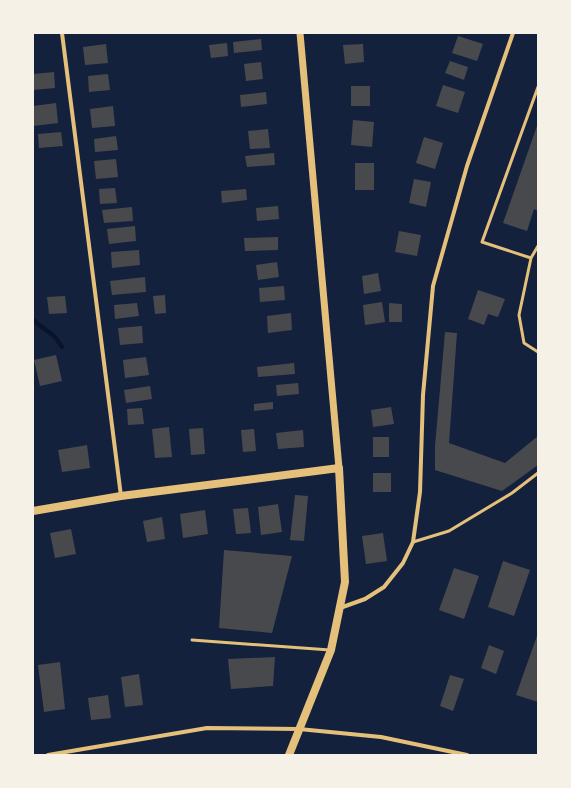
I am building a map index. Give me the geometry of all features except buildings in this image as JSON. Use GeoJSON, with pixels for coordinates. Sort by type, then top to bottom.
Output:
{"type":"FeatureCollection","features":[{"type":"Feature","properties":{"kind":"main road"},"geometry":{"type":"LineString","coordinates":[[33,511],[121,496],[339,468],[345,582],[331,650],[290,755]]}},
{"type":"Feature","properties":{"kind":"street"},"geometry":{"type":"LineString","coordinates":[[62,33],[121,496]]}},
{"type":"Feature","properties":{"kind":"street"},"geometry":{"type":"LineString","coordinates":[[300,33],[339,468]]}},
{"type":"Feature","properties":{"kind":"street"},"geometry":{"type":"LineString","coordinates":[[340,609],[365,599],[384,586],[403,563],[413,542],[420,492],[423,395],[433,286],[467,166],[513,33]]}},
{"type":"Feature","properties":{"kind":"street"},"geometry":{"type":"LineString","coordinates":[[48,755],[207,728],[299,729],[381,736],[467,755]]}},
{"type":"Feature","properties":{"kind":"lane"},"geometry":{"type":"LineString","coordinates":[[531,258],[482,242],[538,87]]}},
{"type":"Feature","properties":{"kind":"lane"},"geometry":{"type":"LineString","coordinates":[[538,246],[531,258],[519,315],[524,344],[538,352]]}},
{"type":"Feature","properties":{"kind":"lane"},"geometry":{"type":"LineString","coordinates":[[413,542],[449,531],[512,493],[538,473]]}},
{"type":"Feature","properties":{"kind":"lane"},"geometry":{"type":"LineString","coordinates":[[192,640],[331,650]]}},
{"type":"Feature","properties":{"kind":"lane"},"geometry":{"type":"LineString","coordinates":[[445,750],[447,755]]}},
{"type":"Feature","properties":{"kind":"waterway"},"geometry":{"type":"LineString","coordinates":[[33,320],[55,337],[62,347]]}}]}
